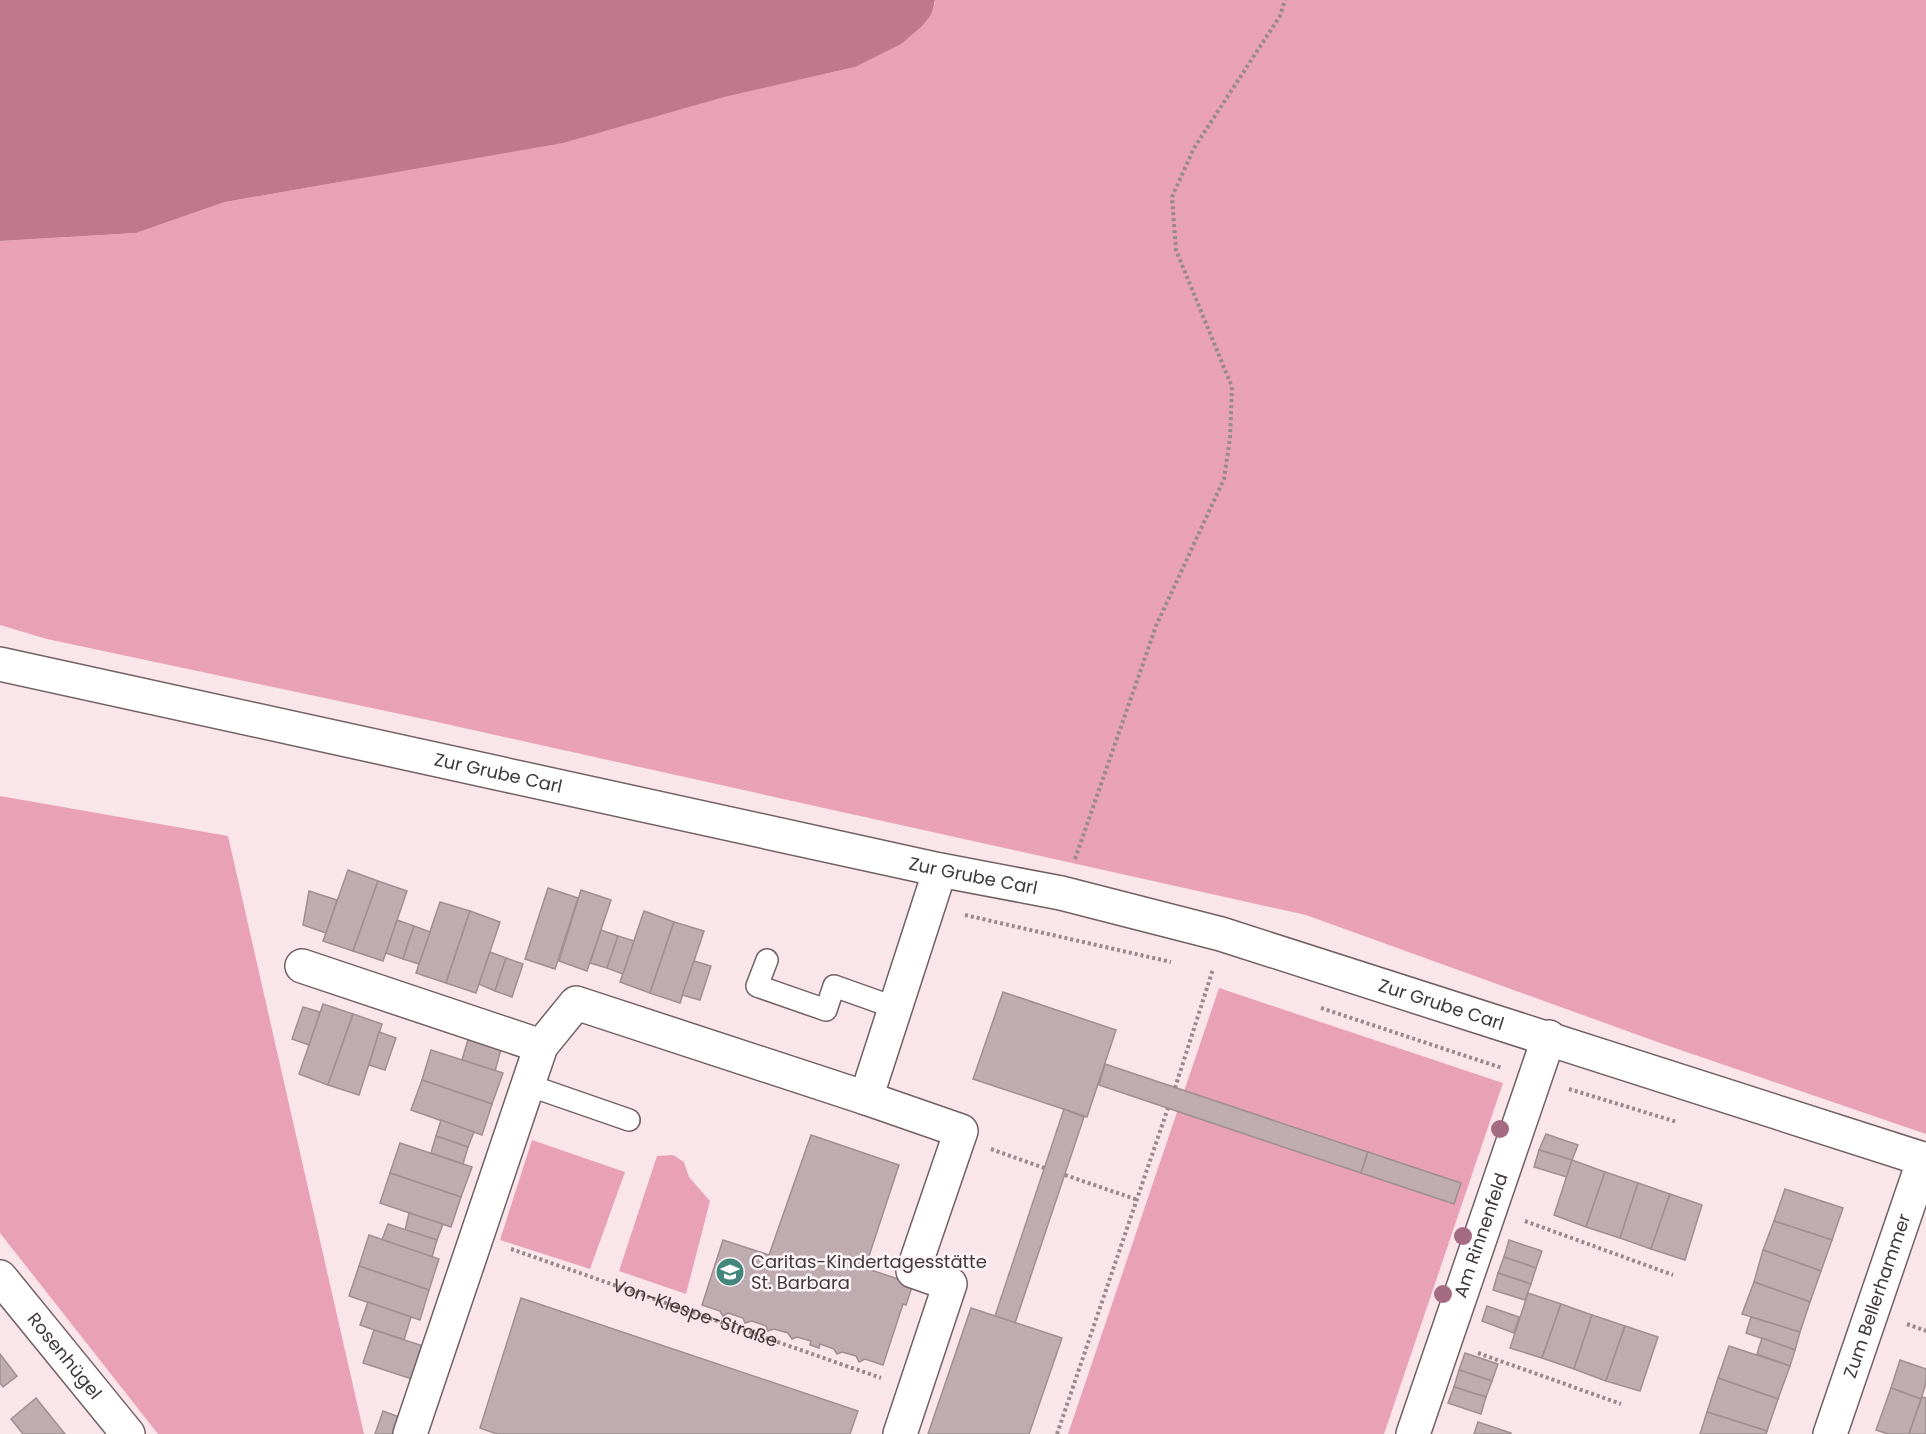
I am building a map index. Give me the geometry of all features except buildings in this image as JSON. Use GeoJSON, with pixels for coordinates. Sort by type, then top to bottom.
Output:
{"type":"FeatureCollection","features":[{"type":"Feature","properties":{"kind":"street","name":"Zur Grube Carl"},"geometry":{"type":"LineString","coordinates":[[0,664],[940,870],[1061,893],[1221,933],[1925,1160]]}},
{"type":"Feature","properties":{"kind":"street"},"geometry":{"type":"LineString","coordinates":[[866,1098],[940,870]]}},
{"type":"Feature","properties":{"kind":"street"},"geometry":{"type":"LineString","coordinates":[[302,966],[541,1046]]}},
{"type":"Feature","properties":{"kind":"street"},"geometry":{"type":"LineString","coordinates":[[410,1434],[541,1046],[576,1004],[961,1131],[913,1271],[950,1284],[900,1434]]}},
{"type":"Feature","properties":{"kind":"street","name":"Am Rinnenfeld"},"geometry":{"type":"LineString","coordinates":[[1413,1434],[1549,1037]]}},
{"type":"Feature","properties":{"kind":"street","name":"Zum Bellerhammer"},"geometry":{"type":"LineString","coordinates":[[1830,1434],[1925,1160]]}},
{"type":"Feature","properties":{"kind":"street","name":"Rosenhügel"},"geometry":{"type":"LineString","coordinates":[[0,1277],[128,1434]]}},
{"type":"Feature","properties":{"kind":"lane"},"geometry":{"type":"LineString","coordinates":[[768,960],[758,986],[826,1010],[834,986],[896,1008]]}},
{"type":"Feature","properties":{"kind":"lane"},"geometry":{"type":"LineString","coordinates":[[528,1085],[628,1120]]}},
{"type":"Feature","properties":{"kind":"path"},"geometry":{"type":"LineString","coordinates":[[1061,893],[1156,626],[1224,479],[1226,468],[1232,387],[1176,250],[1172,197],[1194,148],[1280,16],[1285,0]]}},
{"type":"Feature","properties":{"kind":"path"},"geometry":{"type":"LineString","coordinates":[[928,907],[1179,964]]}},
{"type":"Feature","properties":{"kind":"path"},"geometry":{"type":"LineString","coordinates":[[1175,1088],[1213,971],[1221,933]]}},
{"type":"Feature","properties":{"kind":"path"},"geometry":{"type":"LineString","coordinates":[[1201,969],[1224,975]]}},
{"type":"Feature","properties":{"kind":"path"},"geometry":{"type":"LineString","coordinates":[[1313,1005],[1535,1079],[1684,1124]]}},
{"type":"Feature","properties":{"kind":"path"},"geometry":{"type":"LineString","coordinates":[[1057,1434],[1168,1108]]}},
{"type":"Feature","properties":{"kind":"path"},"geometry":{"type":"LineString","coordinates":[[958,1138],[1044,1168]]}},
{"type":"Feature","properties":{"kind":"path"},"geometry":{"type":"LineString","coordinates":[[1065,1175],[1138,1200]]}},
{"type":"Feature","properties":{"kind":"path"},"geometry":{"type":"LineString","coordinates":[[1490,1209],[1673,1275]]}},
{"type":"Feature","properties":{"kind":"path","name":"Von-Klespe-Straße"},"geometry":{"type":"LineString","coordinates":[[476,1237],[915,1390]]}},
{"type":"Feature","properties":{"kind":"path"},"geometry":{"type":"LineString","coordinates":[[1445,1341],[1621,1404]]}},
{"type":"Feature","properties":{"kind":"shaded area"},"geometry":{"type":"Polygon","coordinates":[[[0,0],[935,0],[931,15],[901,44],[855,67],[724,97],[563,143],[225,202],[136,233],[0,241],[0,0]]]}},
{"type":"Feature","properties":{"kind":"shaded area"},"geometry":{"type":"Polygon","coordinates":[[[935,0],[1926,0],[1926,1134],[1663,1044],[1306,915],[419,718],[47,639],[0,625],[0,241],[136,233],[225,202],[351,180],[855,67],[935,3],[935,0]]]}},
{"type":"Feature","properties":{"kind":"shaded area"},"geometry":{"type":"Polygon","coordinates":[[[0,796],[228,836],[364,1434],[158,1434],[0,1233],[0,796]]]}},
{"type":"Feature","properties":{"kind":"shaded area"},"geometry":{"type":"Polygon","coordinates":[[[1219,988],[1503,1083],[1384,1434],[1068,1434],[1219,988]]]}},
{"type":"Feature","properties":{"kind":"shaded area"},"geometry":{"type":"Polygon","coordinates":[[[532,1140],[625,1172],[590,1269],[500,1240],[532,1140]]]}},
{"type":"Feature","properties":{"kind":"shaded area"},"geometry":{"type":"Polygon","coordinates":[[[673,1155],[684,1162],[689,1177],[710,1201],[686,1294],[619,1271],[657,1156],[673,1155]]]}},
{"type":"Feature","properties":{"kind":"place","name":"Caritas-Kindertagesstätte St. Barbara"},"geometry":{"type":"Point","coordinates":[730,1272]}}]}
